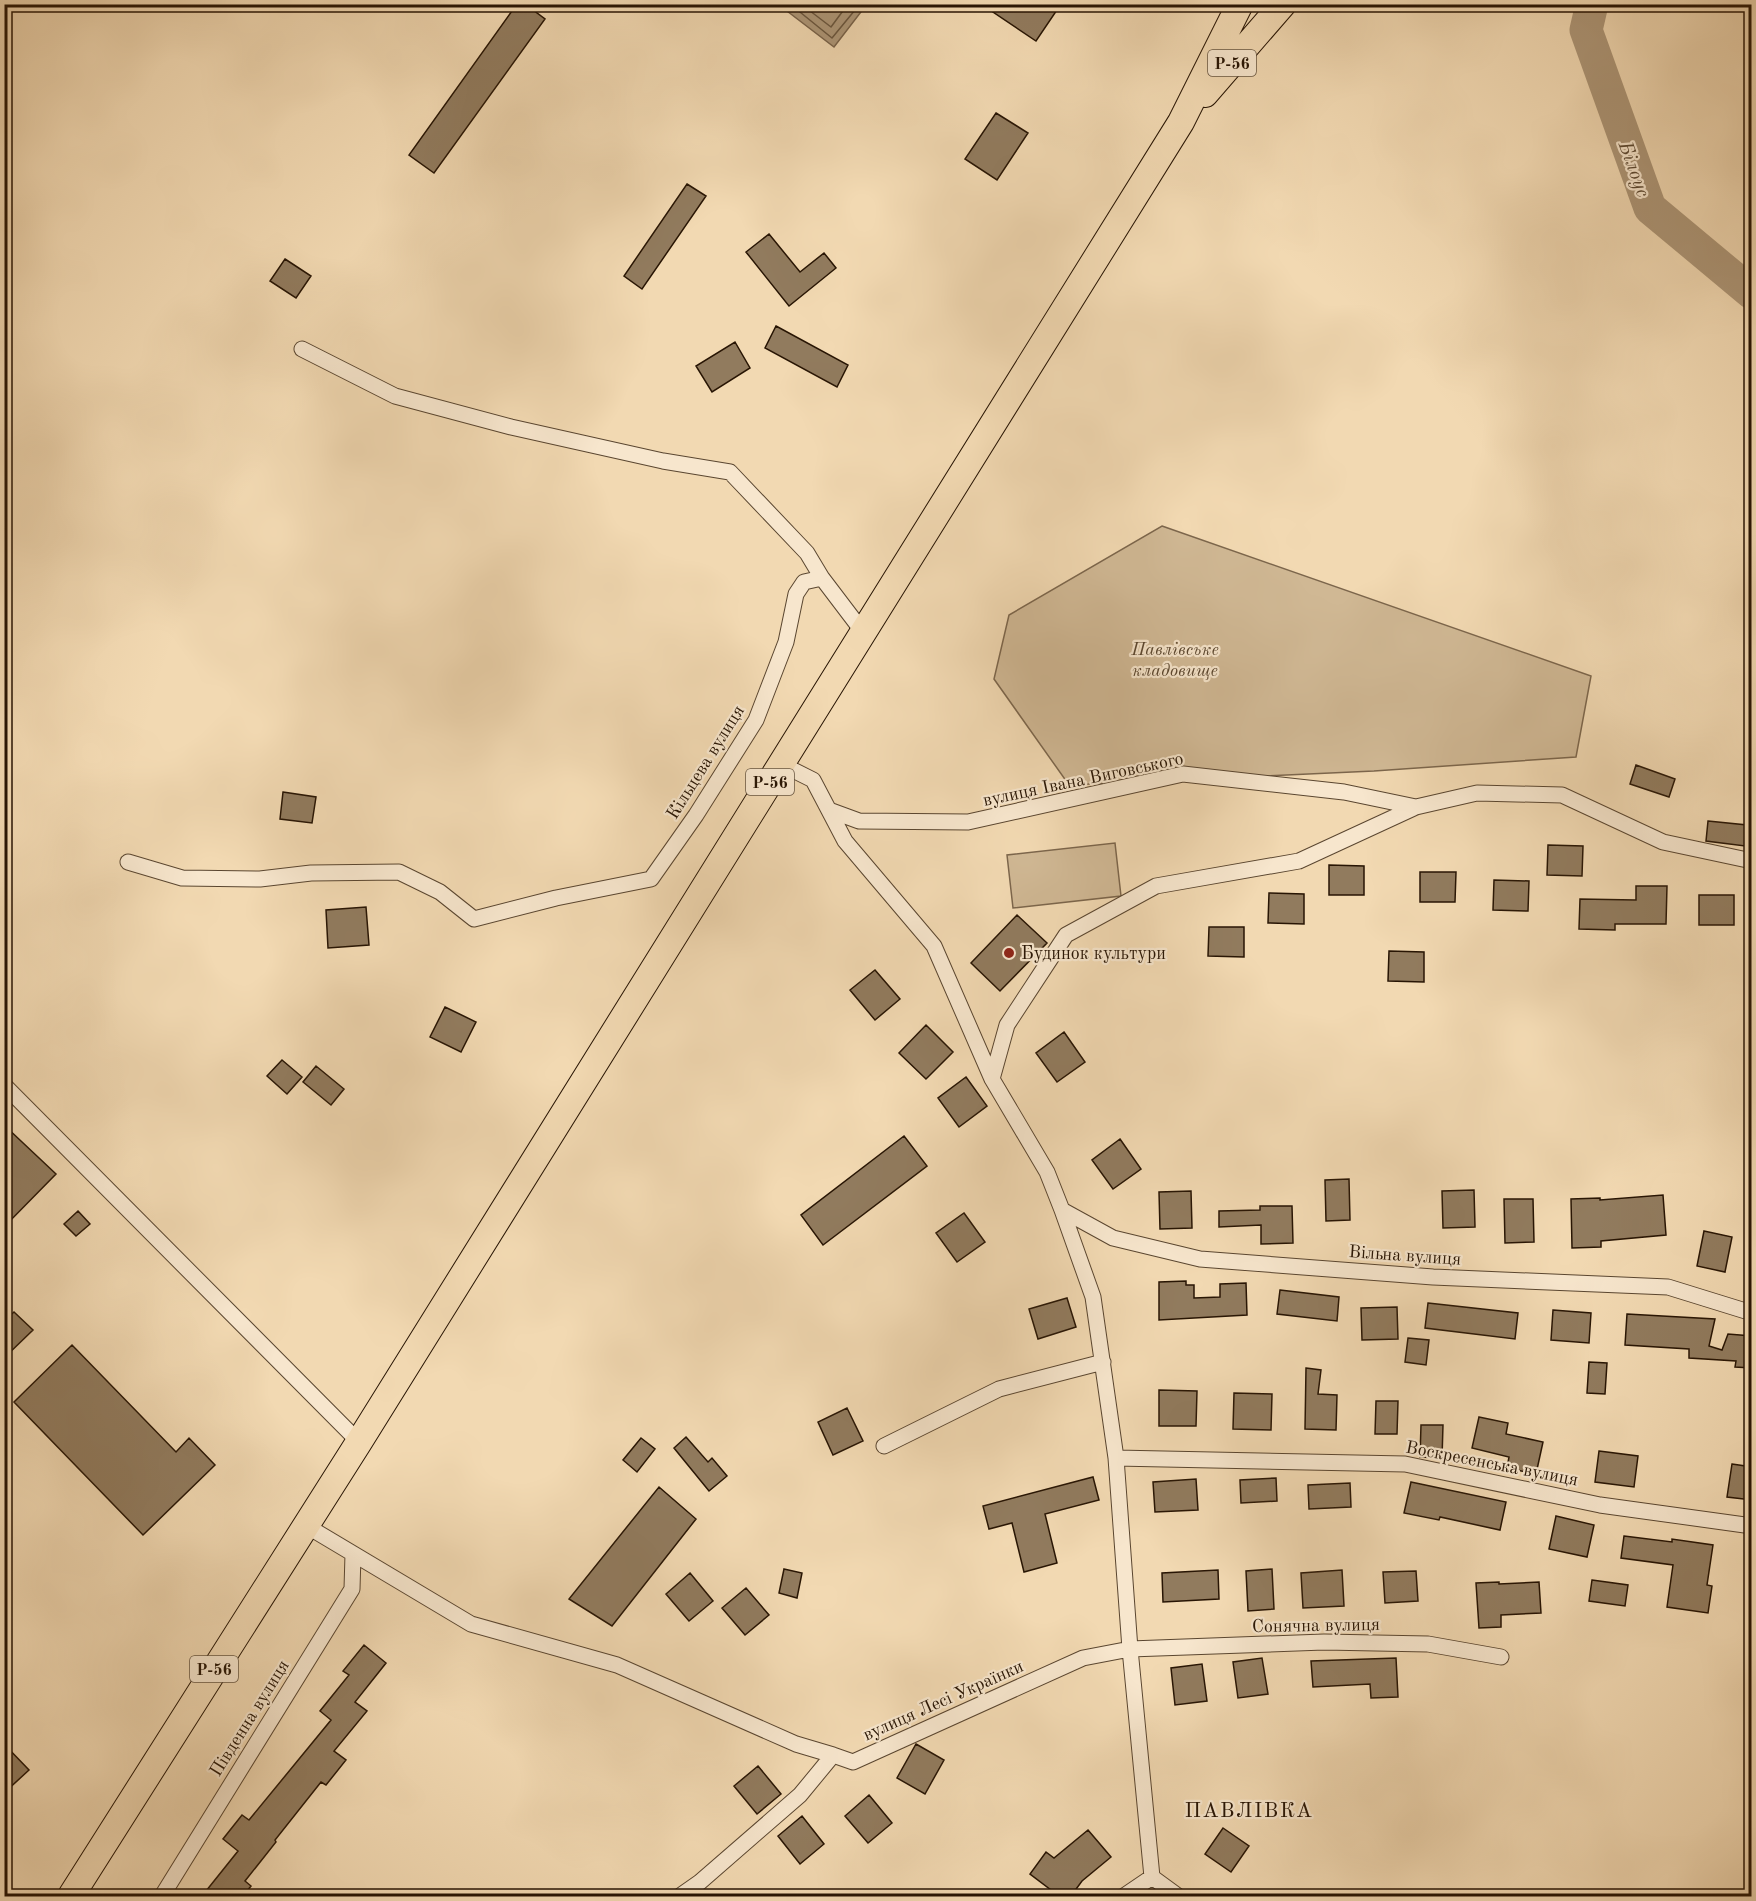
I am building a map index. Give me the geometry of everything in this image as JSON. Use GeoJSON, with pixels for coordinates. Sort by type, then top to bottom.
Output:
{"type":"FeatureCollection","features":[{"type":"Feature","properties":{"kind":"main road","name":"Р-56"},"geometry":{"type":"LineString","coordinates":[[71,1896],[359,1442],[1181,122],[1240,4]]}},
{"type":"Feature","properties":{"kind":"main road","name":"Р-56"},"geometry":{"type":"LineString","coordinates":[[1181,122],[1283,4]]}},
{"type":"Feature","properties":{"kind":"street"},"geometry":{"type":"LineString","coordinates":[[302,349],[395,396],[535,432],[663,461],[730,472],[807,553],[822,578],[863,632]]}},
{"type":"Feature","properties":{"kind":"street","name":"Кільцева вулиця"},"geometry":{"type":"LineString","coordinates":[[128,862],[182,878],[260,879],[311,873],[399,872],[440,892],[474,919],[556,898],[651,879],[696,815],[756,720],[786,642],[796,594],[804,582],[822,578]]}},
{"type":"Feature","properties":{"kind":"street"},"geometry":{"type":"LineString","coordinates":[[781,764],[813,780],[845,841],[934,946],[992,1079],[1047,1172],[1093,1297],[1116,1458],[1130,1649],[1152,1877],[1178,1896]]}},
{"type":"Feature","properties":{"kind":"street","name":"вулиця Івана Виговського"},"geometry":{"type":"LineString","coordinates":[[829,810],[859,821],[968,822],[1183,774],[1344,792],[1416,807]]}},
{"type":"Feature","properties":{"kind":"street","name":"вулиця Івана Виговського"},"geometry":{"type":"LineString","coordinates":[[992,1079],[1008,1025],[1066,935],[1156,886],[1299,861],[1416,807],[1477,793],[1562,795],[1663,842],[1752,861]]}},
{"type":"Feature","properties":{"kind":"street"},"geometry":{"type":"LineString","coordinates":[[4,1085],[359,1442]]}},
{"type":"Feature","properties":{"kind":"street","name":"Вільна вулиця"},"geometry":{"type":"LineString","coordinates":[[1062,1210],[1113,1238],[1200,1259],[1433,1277],[1668,1287],[1752,1312]]}},
{"type":"Feature","properties":{"kind":"street"},"geometry":{"type":"LineString","coordinates":[[884,1446],[999,1389],[1103,1362]]}},
{"type":"Feature","properties":{"kind":"street","name":"Воскресенська вулиця"},"geometry":{"type":"LineString","coordinates":[[1116,1458],[1405,1464],[1600,1505],[1752,1526]]}},
{"type":"Feature","properties":{"kind":"street","name":"вулиця Лесі Українки"},"geometry":{"type":"LineString","coordinates":[[305,1525],[471,1624],[617,1665],[796,1744],[853,1762],[1083,1658],[1130,1649]]}},
{"type":"Feature","properties":{"kind":"street","name":"Південна вулиця"},"geometry":{"type":"LineString","coordinates":[[162,1896],[352,1589],[353,1554]]}},
{"type":"Feature","properties":{"kind":"street","name":"Сонячна вулиця"},"geometry":{"type":"LineString","coordinates":[[1130,1649],[1324,1642],[1428,1644],[1501,1657]]}},
{"type":"Feature","properties":{"kind":"street"},"geometry":{"type":"LineString","coordinates":[[680,1896],[700,1882],[800,1795],[833,1755]]}},
{"type":"Feature","properties":{"kind":"street"},"geometry":{"type":"LineString","coordinates":[[1124,1896],[1152,1877]]}},
{"type":"Feature","properties":{"kind":"green space","name":"Павлівське кладовище"},"geometry":{"type":"Polygon","coordinates":[[[1162,526],[1591,676],[1576,757],[1374,771],[1069,785],[994,679],[1009,615],[1162,526]]]}},
{"type":"Feature","properties":{"kind":"green space"},"geometry":{"type":"Polygon","coordinates":[[[1115,843],[1121,896],[1013,908],[1007,855],[1115,843]]]}},
{"type":"Feature","properties":{"kind":"water"},"geometry":{"type":"Polygon","coordinates":[[[786,5],[859,5],[864,8],[834,47],[783,8],[786,5]]]}},
{"type":"Feature","properties":{"kind":"building"},"geometry":{"type":"Polygon","coordinates":[[[517,4],[525,4],[545,19],[434,173],[409,155],[517,4]]]}},
{"type":"Feature","properties":{"kind":"building"},"geometry":{"type":"Polygon","coordinates":[[[981,4],[1061,4],[1036,41],[981,4]]]}},
{"type":"Feature","properties":{"kind":"building"},"geometry":{"type":"Polygon","coordinates":[[[996,113],[1028,133],[997,180],[965,159],[996,113]]]}},
{"type":"Feature","properties":{"kind":"building"},"geometry":{"type":"Polygon","coordinates":[[[687,184],[706,196],[642,289],[624,276],[687,184]]]}},
{"type":"Feature","properties":{"kind":"building"},"geometry":{"type":"Polygon","coordinates":[[[769,234],[800,272],[824,253],[836,268],[789,306],[746,252],[769,234]]]}},
{"type":"Feature","properties":{"kind":"building"},"geometry":{"type":"Polygon","coordinates":[[[285,259],[311,276],[296,298],[270,281],[285,259]]]}},
{"type":"Feature","properties":{"kind":"building"},"geometry":{"type":"Polygon","coordinates":[[[776,326],[848,365],[837,387],[765,348],[776,326]]]}},
{"type":"Feature","properties":{"kind":"building"},"geometry":{"type":"Polygon","coordinates":[[[735,342],[750,368],[712,392],[696,366],[735,342]]]}},
{"type":"Feature","properties":{"kind":"building"},"geometry":{"type":"Polygon","coordinates":[[[1636,765],[1675,779],[1669,797],[1630,784],[1636,765]]]}},
{"type":"Feature","properties":{"kind":"building"},"geometry":{"type":"Polygon","coordinates":[[[283,792],[316,797],[312,823],[280,819],[283,792]]]}},
{"type":"Feature","properties":{"kind":"building"},"geometry":{"type":"Polygon","coordinates":[[[1708,821],[1747,825],[1745,846],[1706,841],[1708,821]]]}},
{"type":"Feature","properties":{"kind":"building"},"geometry":{"type":"Polygon","coordinates":[[[1548,845],[1583,846],[1582,876],[1547,875],[1548,845]]]}},
{"type":"Feature","properties":{"kind":"building"},"geometry":{"type":"Polygon","coordinates":[[[1329,865],[1364,866],[1364,895],[1329,895],[1329,865]]]}},
{"type":"Feature","properties":{"kind":"building"},"geometry":{"type":"Polygon","coordinates":[[[1420,872],[1456,872],[1455,902],[1420,902],[1420,872]]]}},
{"type":"Feature","properties":{"kind":"building"},"geometry":{"type":"Polygon","coordinates":[[[1494,880],[1529,881],[1528,911],[1493,910],[1494,880]]]}},
{"type":"Feature","properties":{"kind":"building"},"geometry":{"type":"Polygon","coordinates":[[[1636,886],[1667,886],[1666,924],[1615,924],[1615,930],[1579,929],[1580,899],[1636,900],[1636,886]]]}},
{"type":"Feature","properties":{"kind":"building"},"geometry":{"type":"Polygon","coordinates":[[[1269,893],[1304,894],[1304,924],[1268,923],[1269,893]]]}},
{"type":"Feature","properties":{"kind":"building"},"geometry":{"type":"Polygon","coordinates":[[[1699,895],[1734,895],[1734,925],[1699,925],[1699,895]]]}},
{"type":"Feature","properties":{"kind":"building"},"geometry":{"type":"Polygon","coordinates":[[[366,907],[369,945],[328,948],[326,910],[366,907]]]}},
{"type":"Feature","properties":{"kind":"building","name":"Будинок культури"},"geometry":{"type":"Polygon","coordinates":[[[1017,915],[1047,943],[1000,991],[971,963],[1017,915]]]}},
{"type":"Feature","properties":{"kind":"building"},"geometry":{"type":"Polygon","coordinates":[[[1209,927],[1244,927],[1244,957],[1208,956],[1209,927]]]}},
{"type":"Feature","properties":{"kind":"building"},"geometry":{"type":"Polygon","coordinates":[[[1389,951],[1424,952],[1424,982],[1388,981],[1389,951]]]}},
{"type":"Feature","properties":{"kind":"building"},"geometry":{"type":"Polygon","coordinates":[[[875,970],[900,999],[875,1020],[850,990],[875,970]]]}},
{"type":"Feature","properties":{"kind":"building"},"geometry":{"type":"Polygon","coordinates":[[[445,1007],[476,1022],[461,1052],[430,1037],[445,1007]]]}},
{"type":"Feature","properties":{"kind":"building"},"geometry":{"type":"Polygon","coordinates":[[[926,1025],[953,1052],[926,1079],[899,1053],[926,1025]]]}},
{"type":"Feature","properties":{"kind":"building"},"geometry":{"type":"Polygon","coordinates":[[[1064,1032],[1085,1062],[1057,1082],[1036,1053],[1064,1032]]]}},
{"type":"Feature","properties":{"kind":"building"},"geometry":{"type":"Polygon","coordinates":[[[282,1060],[302,1077],[287,1094],[267,1076],[282,1060]]]}},
{"type":"Feature","properties":{"kind":"building"},"geometry":{"type":"Polygon","coordinates":[[[316,1066],[344,1089],[331,1105],[303,1082],[316,1066]]]}},
{"type":"Feature","properties":{"kind":"building"},"geometry":{"type":"Polygon","coordinates":[[[966,1077],[987,1106],[959,1127],[938,1098],[966,1077]]]}},
{"type":"Feature","properties":{"kind":"building"},"geometry":{"type":"Polygon","coordinates":[[[4,1125],[56,1174],[4,1227],[4,1125]]]}},
{"type":"Feature","properties":{"kind":"building"},"geometry":{"type":"Polygon","coordinates":[[[904,1136],[927,1166],[823,1245],[801,1215],[904,1136]]]}},
{"type":"Feature","properties":{"kind":"building"},"geometry":{"type":"Polygon","coordinates":[[[1120,1139],[1141,1169],[1113,1189],[1092,1160],[1120,1139]]]}},
{"type":"Feature","properties":{"kind":"building"},"geometry":{"type":"Polygon","coordinates":[[[1349,1179],[1350,1220],[1326,1221],[1325,1180],[1349,1179]]]}},
{"type":"Feature","properties":{"kind":"building"},"geometry":{"type":"Polygon","coordinates":[[[1474,1190],[1475,1227],[1443,1228],[1442,1191],[1474,1190]]]}},
{"type":"Feature","properties":{"kind":"building"},"geometry":{"type":"Polygon","coordinates":[[[1191,1191],[1192,1228],[1160,1229],[1159,1192],[1191,1191]]]}},
{"type":"Feature","properties":{"kind":"building"},"geometry":{"type":"Polygon","coordinates":[[[1663,1195],[1666,1235],[1601,1241],[1601,1247],[1572,1248],[1571,1199],[1600,1198],[1600,1200],[1663,1195]]]}},
{"type":"Feature","properties":{"kind":"building"},"geometry":{"type":"Polygon","coordinates":[[[1504,1199],[1533,1199],[1534,1242],[1505,1243],[1504,1199]]]}},
{"type":"Feature","properties":{"kind":"building"},"geometry":{"type":"Polygon","coordinates":[[[1260,1206],[1292,1206],[1293,1243],[1261,1244],[1261,1225],[1219,1227],[1219,1211],[1260,1210],[1260,1206]]]}},
{"type":"Feature","properties":{"kind":"building"},"geometry":{"type":"Polygon","coordinates":[[[78,1211],[90,1224],[76,1236],[64,1224],[78,1211]]]}},
{"type":"Feature","properties":{"kind":"building"},"geometry":{"type":"Polygon","coordinates":[[[964,1213],[985,1242],[957,1262],[936,1233],[964,1213]]]}},
{"type":"Feature","properties":{"kind":"building"},"geometry":{"type":"Polygon","coordinates":[[[1704,1231],[1732,1237],[1725,1272],[1697,1266],[1704,1231]]]}},
{"type":"Feature","properties":{"kind":"building"},"geometry":{"type":"Polygon","coordinates":[[[1186,1281],[1186,1285],[1194,1285],[1194,1298],[1220,1297],[1220,1284],[1246,1283],[1247,1315],[1159,1320],[1159,1282],[1186,1281]]]}},
{"type":"Feature","properties":{"kind":"building"},"geometry":{"type":"Polygon","coordinates":[[[1280,1290],[1339,1297],[1337,1321],[1277,1314],[1280,1290]]]}},
{"type":"Feature","properties":{"kind":"building"},"geometry":{"type":"Polygon","coordinates":[[[1067,1298],[1076,1327],[1038,1339],[1029,1309],[1067,1298]]]}},
{"type":"Feature","properties":{"kind":"building"},"geometry":{"type":"Polygon","coordinates":[[[1428,1303],[1518,1313],[1515,1339],[1425,1328],[1428,1303]]]}},
{"type":"Feature","properties":{"kind":"building"},"geometry":{"type":"Polygon","coordinates":[[[1397,1307],[1398,1339],[1362,1340],[1361,1308],[1397,1307]]]}},
{"type":"Feature","properties":{"kind":"building"},"geometry":{"type":"Polygon","coordinates":[[[1553,1310],[1591,1313],[1589,1343],[1551,1340],[1553,1310]]]}},
{"type":"Feature","properties":{"kind":"building"},"geometry":{"type":"Polygon","coordinates":[[[14,1312],[33,1330],[4,1358],[4,1321],[14,1312]]]}},
{"type":"Feature","properties":{"kind":"building"},"geometry":{"type":"Polygon","coordinates":[[[1627,1314],[1715,1319],[1709,1346],[1722,1350],[1728,1334],[1752,1336],[1752,1368],[1735,1367],[1736,1361],[1689,1358],[1689,1349],[1625,1345],[1627,1314]]]}},
{"type":"Feature","properties":{"kind":"building"},"geometry":{"type":"Polygon","coordinates":[[[1408,1338],[1429,1340],[1426,1365],[1405,1362],[1408,1338]]]}},
{"type":"Feature","properties":{"kind":"building"},"geometry":{"type":"Polygon","coordinates":[[[72,1345],[176,1452],[189,1438],[215,1465],[143,1535],[14,1402],[72,1345]]]}},
{"type":"Feature","properties":{"kind":"building"},"geometry":{"type":"Polygon","coordinates":[[[1589,1362],[1607,1363],[1605,1394],[1587,1393],[1589,1362]]]}},
{"type":"Feature","properties":{"kind":"building"},"geometry":{"type":"Polygon","coordinates":[[[1306,1368],[1321,1370],[1318,1394],[1337,1395],[1336,1430],[1305,1429],[1306,1368]]]}},
{"type":"Feature","properties":{"kind":"building"},"geometry":{"type":"Polygon","coordinates":[[[1159,1390],[1197,1391],[1196,1426],[1159,1426],[1159,1390]]]}},
{"type":"Feature","properties":{"kind":"building"},"geometry":{"type":"Polygon","coordinates":[[[1234,1393],[1272,1394],[1271,1430],[1233,1429],[1234,1393]]]}},
{"type":"Feature","properties":{"kind":"building"},"geometry":{"type":"Polygon","coordinates":[[[1376,1401],[1398,1401],[1397,1434],[1375,1434],[1376,1401]]]}},
{"type":"Feature","properties":{"kind":"building"},"geometry":{"type":"Polygon","coordinates":[[[847,1408],[863,1441],[833,1455],[818,1422],[847,1408]]]}},
{"type":"Feature","properties":{"kind":"building"},"geometry":{"type":"Polygon","coordinates":[[[1479,1417],[1508,1423],[1506,1434],[1543,1442],[1536,1474],[1507,1468],[1509,1457],[1472,1448],[1479,1417]]]}},
{"type":"Feature","properties":{"kind":"building"},"geometry":{"type":"Polygon","coordinates":[[[1421,1425],[1443,1425],[1442,1458],[1420,1457],[1421,1425]]]}},
{"type":"Feature","properties":{"kind":"building"},"geometry":{"type":"Polygon","coordinates":[[[686,1437],[708,1462],[712,1458],[727,1476],[709,1491],[674,1448],[686,1437]]]}},
{"type":"Feature","properties":{"kind":"building"},"geometry":{"type":"Polygon","coordinates":[[[641,1438],[655,1449],[637,1472],[623,1460],[641,1438]]]}},
{"type":"Feature","properties":{"kind":"building"},"geometry":{"type":"Polygon","coordinates":[[[1599,1451],[1638,1456],[1634,1487],[1595,1482],[1599,1451]]]}},
{"type":"Feature","properties":{"kind":"building"},"geometry":{"type":"Polygon","coordinates":[[[1732,1464],[1752,1467],[1752,1500],[1727,1497],[1732,1464]]]}},
{"type":"Feature","properties":{"kind":"building"},"geometry":{"type":"Polygon","coordinates":[[[1093,1477],[1099,1500],[1045,1514],[1057,1563],[1024,1572],[1012,1523],[989,1529],[983,1506],[1093,1477]]]}},
{"type":"Feature","properties":{"kind":"building"},"geometry":{"type":"Polygon","coordinates":[[[1276,1478],[1277,1501],[1241,1503],[1240,1480],[1276,1478]]]}},
{"type":"Feature","properties":{"kind":"building"},"geometry":{"type":"Polygon","coordinates":[[[1196,1479],[1198,1510],[1155,1512],[1153,1482],[1196,1479]]]}},
{"type":"Feature","properties":{"kind":"building"},"geometry":{"type":"Polygon","coordinates":[[[1411,1482],[1506,1502],[1500,1530],[1440,1517],[1439,1520],[1404,1513],[1411,1482]]]}},
{"type":"Feature","properties":{"kind":"building"},"geometry":{"type":"Polygon","coordinates":[[[1350,1483],[1351,1507],[1309,1509],[1308,1485],[1350,1483]]]}},
{"type":"Feature","properties":{"kind":"building"},"geometry":{"type":"Polygon","coordinates":[[[659,1487],[696,1519],[612,1626],[569,1599],[659,1487]]]}},
{"type":"Feature","properties":{"kind":"building"},"geometry":{"type":"Polygon","coordinates":[[[1556,1516],[1594,1525],[1587,1557],[1549,1549],[1556,1516]]]}},
{"type":"Feature","properties":{"kind":"building"},"geometry":{"type":"Polygon","coordinates":[[[1624,1536],[1672,1542],[1672,1539],[1713,1545],[1707,1585],[1712,1586],[1708,1613],[1667,1607],[1673,1565],[1621,1558],[1624,1536]]]}},
{"type":"Feature","properties":{"kind":"building"},"geometry":{"type":"Polygon","coordinates":[[[784,1569],[802,1573],[797,1598],[779,1593],[784,1569]]]}},
{"type":"Feature","properties":{"kind":"building"},"geometry":{"type":"Polygon","coordinates":[[[1272,1569],[1274,1609],[1248,1611],[1246,1571],[1272,1569]]]}},
{"type":"Feature","properties":{"kind":"building"},"geometry":{"type":"Polygon","coordinates":[[[1218,1570],[1219,1599],[1163,1602],[1162,1573],[1218,1570]]]}},
{"type":"Feature","properties":{"kind":"building"},"geometry":{"type":"Polygon","coordinates":[[[1342,1570],[1344,1606],[1303,1608],[1301,1573],[1342,1570]]]}},
{"type":"Feature","properties":{"kind":"building"},"geometry":{"type":"Polygon","coordinates":[[[1416,1571],[1418,1601],[1385,1603],[1383,1572],[1416,1571]]]}},
{"type":"Feature","properties":{"kind":"building"},"geometry":{"type":"Polygon","coordinates":[[[690,1573],[713,1601],[689,1621],[666,1594],[690,1573]]]}},
{"type":"Feature","properties":{"kind":"building"},"geometry":{"type":"Polygon","coordinates":[[[1592,1580],[1628,1585],[1625,1606],[1589,1601],[1592,1580]]]}},
{"type":"Feature","properties":{"kind":"building"},"geometry":{"type":"Polygon","coordinates":[[[1499,1582],[1499,1584],[1539,1582],[1541,1613],[1501,1615],[1501,1627],[1479,1628],[1476,1583],[1499,1582]]]}},
{"type":"Feature","properties":{"kind":"building"},"geometry":{"type":"Polygon","coordinates":[[[746,1588],[769,1615],[745,1635],[722,1608],[746,1588]]]}},
{"type":"Feature","properties":{"kind":"building"},"geometry":{"type":"Polygon","coordinates":[[[364,1645],[386,1663],[355,1702],[367,1711],[334,1751],[346,1760],[326,1785],[321,1782],[275,1840],[276,1842],[245,1881],[251,1886],[243,1896],[202,1896],[238,1851],[223,1839],[242,1815],[249,1820],[331,1720],[320,1711],[349,1675],[343,1671],[364,1645]]]}},
{"type":"Feature","properties":{"kind":"building"},"geometry":{"type":"Polygon","coordinates":[[[1262,1658],[1268,1694],[1238,1698],[1233,1662],[1262,1658]]]}},
{"type":"Feature","properties":{"kind":"building"},"geometry":{"type":"Polygon","coordinates":[[[1396,1658],[1398,1697],[1371,1698],[1370,1684],[1313,1687],[1311,1661],[1396,1658]]]}},
{"type":"Feature","properties":{"kind":"building"},"geometry":{"type":"Polygon","coordinates":[[[1202,1664],[1207,1701],[1175,1705],[1171,1668],[1202,1664]]]}},
{"type":"Feature","properties":{"kind":"building"},"geometry":{"type":"Polygon","coordinates":[[[4,1744],[29,1770],[4,1793],[4,1744]]]}},
{"type":"Feature","properties":{"kind":"building"},"geometry":{"type":"Polygon","coordinates":[[[916,1744],[944,1760],[925,1794],[897,1778],[916,1744]]]}},
{"type":"Feature","properties":{"kind":"building"},"geometry":{"type":"Polygon","coordinates":[[[758,1766],[781,1794],[757,1814],[734,1786],[758,1766]]]}},
{"type":"Feature","properties":{"kind":"building"},"geometry":{"type":"Polygon","coordinates":[[[869,1795],[892,1823],[868,1843],[845,1816],[869,1795]]]}},
{"type":"Feature","properties":{"kind":"building"},"geometry":{"type":"Polygon","coordinates":[[[802,1816],[824,1844],[800,1864],[778,1836],[802,1816]]]}},
{"type":"Feature","properties":{"kind":"building"},"geometry":{"type":"Polygon","coordinates":[[[1223,1828],[1249,1846],[1231,1872],[1205,1854],[1223,1828]]]}},
{"type":"Feature","properties":{"kind":"building"},"geometry":{"type":"Polygon","coordinates":[[[1088,1830],[1111,1857],[1082,1881],[1071,1896],[1059,1896],[1030,1874],[1046,1852],[1054,1858],[1088,1830]]]}},
{"type":"Feature","properties":{"kind":"waterway","name":"Білоус"},"geometry":{"type":"LineString","coordinates":[[1592,4],[1586,30],[1650,208],[1752,293]]}},
{"type":"Feature","properties":{"kind":"place","name":"Будинок культури"},"geometry":{"type":"Point","coordinates":[1009,953]}},
{"type":"Feature","properties":{"kind":"district","name":"ПАВЛІВКА"},"geometry":{"type":"Point","coordinates":[1249,1810]}}]}
